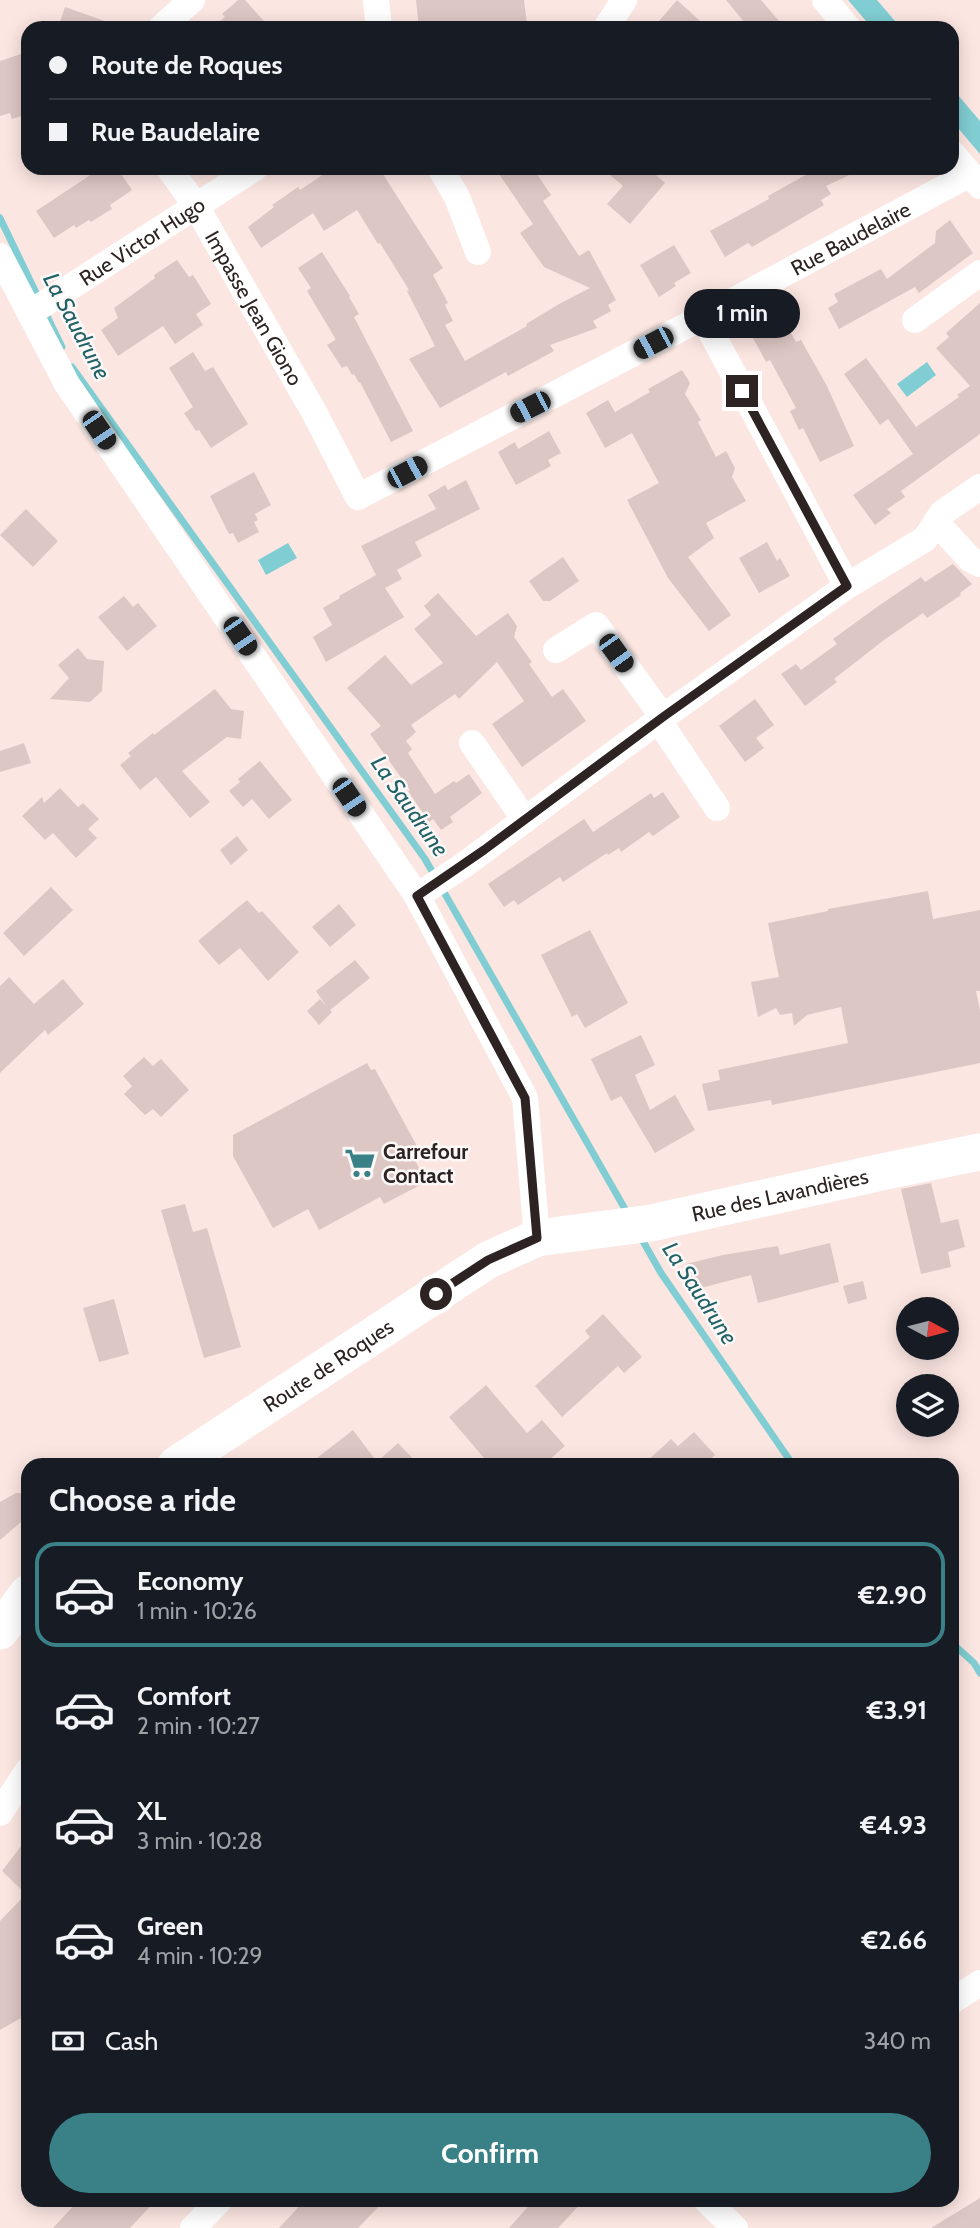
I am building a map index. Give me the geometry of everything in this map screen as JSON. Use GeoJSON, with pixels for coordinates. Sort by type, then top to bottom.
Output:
{"type":"FeatureCollection","features":[{"type":"Feature","properties":{"kind":"street"},"geometry":{"type":"LineString","coordinates":[[169,21],[192,0]]}},
{"type":"Feature","properties":{"kind":"street"},"geometry":{"type":"LineString","coordinates":[[376,0],[378,21]]}},
{"type":"Feature","properties":{"kind":"street"},"geometry":{"type":"LineString","coordinates":[[610,21],[624,0]]}},
{"type":"Feature","properties":{"kind":"street"},"geometry":{"type":"LineString","coordinates":[[825,0],[842,21]]}},
{"type":"Feature","properties":{"kind":"street"},"geometry":{"type":"LineString","coordinates":[[959,161],[975,180]]}},
{"type":"Feature","properties":{"kind":"street","name":"Impasse Jean Giono"},"geometry":{"type":"LineString","coordinates":[[174,175],[196,206],[314,412]]}},
{"type":"Feature","properties":{"kind":"street","name":"Rue Victor Hugo"},"geometry":{"type":"LineString","coordinates":[[30,313],[244,175]]}},
{"type":"Feature","properties":{"kind":"street"},"geometry":{"type":"LineString","coordinates":[[444,175],[457,197],[478,252]]}},
{"type":"Feature","properties":{"kind":"street","name":"Rue Baudelaire"},"geometry":{"type":"LineString","coordinates":[[314,412],[358,498],[703,317],[975,180]]}},
{"type":"Feature","properties":{"kind":"street"},"geometry":{"type":"LineString","coordinates":[[0,256],[67,384],[417,896],[525,1098],[537,1238]]}},
{"type":"Feature","properties":{"kind":"street"},"geometry":{"type":"LineString","coordinates":[[915,320],[980,272]]}},
{"type":"Feature","properties":{"kind":"street"},"geometry":{"type":"LineString","coordinates":[[703,317],[847,586]]}},
{"type":"Feature","properties":{"kind":"street"},"geometry":{"type":"LineString","coordinates":[[417,896],[464,865],[847,586],[931,531],[942,513],[980,487]]}},
{"type":"Feature","properties":{"kind":"street"},"geometry":{"type":"LineString","coordinates":[[931,531],[980,564]]}},
{"type":"Feature","properties":{"kind":"street"},"geometry":{"type":"LineString","coordinates":[[556,650],[596,625],[661,719],[717,808]]}},
{"type":"Feature","properties":{"kind":"street"},"geometry":{"type":"LineString","coordinates":[[472,743],[525,820]]}},
{"type":"Feature","properties":{"kind":"street","name":"Rue des Lavandières"},"geometry":{"type":"LineString","coordinates":[[537,1238],[661,1221],[980,1152]]}},
{"type":"Feature","properties":{"kind":"street","name":"Route de Roques"},"geometry":{"type":"LineString","coordinates":[[185,1458],[488,1260],[537,1238]]}},
{"type":"Feature","properties":{"kind":"street"},"geometry":{"type":"LineString","coordinates":[[0,1631],[21,1602]]}},
{"type":"Feature","properties":{"kind":"street"},"geometry":{"type":"LineString","coordinates":[[0,1812],[21,1780]]}},
{"type":"Feature","properties":{"kind":"street"},"geometry":{"type":"LineString","coordinates":[[959,1996],[980,1983]]}},
{"type":"Feature","properties":{"kind":"street"},"geometry":{"type":"LineString","coordinates":[[193,2228],[213,2207]]}},
{"type":"Feature","properties":{"kind":"street"},"geometry":{"type":"LineString","coordinates":[[713,2207],[735,2228]]}},
{"type":"Feature","properties":{"kind":"water"},"geometry":{"type":"Polygon","coordinates":[[[848,0],[877,0],[895,21],[866,21],[848,0]]]}},
{"type":"Feature","properties":{"kind":"water"},"geometry":{"type":"Polygon","coordinates":[[[959,96],[980,121],[980,154],[959,129],[959,96]]]}},
{"type":"Feature","properties":{"kind":"water"},"geometry":{"type":"Polygon","coordinates":[[[927,362],[936,375],[907,397],[897,384],[927,362]]]}},
{"type":"Feature","properties":{"kind":"water"},"geometry":{"type":"Polygon","coordinates":[[[288,543],[297,558],[266,575],[258,560],[288,543]]]}},
{"type":"Feature","properties":{"kind":"building"},"geometry":{"type":"Polygon","coordinates":[[[238,0],[245,0],[264,21],[220,21],[225,17],[222,14],[238,0]]]}},
{"type":"Feature","properties":{"kind":"building"},"geometry":{"type":"Polygon","coordinates":[[[416,0],[524,0],[527,21],[418,21],[416,0]]]}},
{"type":"Feature","properties":{"kind":"building"},"geometry":{"type":"Polygon","coordinates":[[[677,0],[700,21],[659,21],[677,0]]]}},
{"type":"Feature","properties":{"kind":"building"},"geometry":{"type":"Polygon","coordinates":[[[726,0],[761,0],[779,21],[743,21],[726,0]]]}},
{"type":"Feature","properties":{"kind":"building"},"geometry":{"type":"Polygon","coordinates":[[[65,7],[105,21],[60,21],[65,7]]]}},
{"type":"Feature","properties":{"kind":"building"},"geometry":{"type":"Polygon","coordinates":[[[21,54],[21,116],[12,119],[10,113],[0,116],[0,61],[21,54]]]}},
{"type":"Feature","properties":{"kind":"building"},"geometry":{"type":"Polygon","coordinates":[[[90,175],[122,175],[132,190],[110,205],[112,209],[91,222],[89,220],[76,228],[74,225],[54,238],[36,211],[90,175]]]}},
{"type":"Feature","properties":{"kind":"building"},"geometry":{"type":"Polygon","coordinates":[[[322,175],[383,175],[443,268],[433,275],[448,303],[445,305],[453,321],[445,325],[465,361],[590,288],[544,267],[520,233],[533,224],[500,175],[538,175],[551,195],[543,201],[579,256],[589,250],[616,300],[608,305],[611,311],[593,321],[597,328],[550,345],[554,351],[508,376],[506,372],[440,408],[409,359],[435,346],[407,291],[409,290],[357,210],[324,231],[313,213],[261,248],[248,227],[274,207],[272,205],[298,187],[300,190],[322,175]]]}},
{"type":"Feature","properties":{"kind":"building"},"geometry":{"type":"Polygon","coordinates":[[[610,175],[656,175],[665,183],[630,224],[607,204],[623,186],[610,175]]]}},
{"type":"Feature","properties":{"kind":"building"},"geometry":{"type":"Polygon","coordinates":[[[806,175],[849,175],[826,186],[831,194],[821,200],[824,205],[752,247],[748,243],[725,257],[710,231],[769,199],[768,196],[806,175]]]}},
{"type":"Feature","properties":{"kind":"building"},"geometry":{"type":"Polygon","coordinates":[[[950,220],[973,253],[919,293],[915,287],[839,329],[828,308],[838,302],[834,294],[881,269],[887,279],[935,243],[936,231],[950,220]]]}},
{"type":"Feature","properties":{"kind":"building"},"geometry":{"type":"Polygon","coordinates":[[[674,245],[691,273],[674,283],[676,286],[659,297],[640,265],[674,245]]]}},
{"type":"Feature","properties":{"kind":"building"},"geometry":{"type":"Polygon","coordinates":[[[322,252],[350,296],[359,314],[354,317],[413,431],[391,442],[360,382],[347,366],[342,368],[327,345],[335,338],[307,291],[311,288],[298,268],[322,252]]]}},
{"type":"Feature","properties":{"kind":"building"},"geometry":{"type":"Polygon","coordinates":[[[177,260],[189,277],[193,275],[211,304],[196,314],[203,325],[175,344],[163,326],[118,356],[101,330],[118,318],[114,308],[177,260]]]}},
{"type":"Feature","properties":{"kind":"building"},"geometry":{"type":"Polygon","coordinates":[[[980,303],[980,434],[901,491],[905,497],[887,509],[891,513],[875,525],[853,495],[913,454],[888,419],[880,425],[844,374],[866,358],[916,427],[959,397],[957,395],[970,386],[936,348],[949,337],[946,333],[980,303]]]}},
{"type":"Feature","properties":{"kind":"building"},"geometry":{"type":"Polygon","coordinates":[[[784,321],[796,342],[801,340],[827,386],[854,446],[820,462],[803,428],[799,430],[790,411],[796,408],[770,360],[766,362],[753,338],[784,321]]]}},
{"type":"Feature","properties":{"kind":"building"},"geometry":{"type":"Polygon","coordinates":[[[193,352],[205,371],[213,367],[248,424],[211,448],[184,413],[193,407],[169,368],[193,352]]]}},
{"type":"Feature","properties":{"kind":"building"},"geometry":{"type":"Polygon","coordinates":[[[682,370],[690,383],[685,394],[701,420],[698,422],[716,457],[726,451],[735,468],[732,477],[746,501],[706,523],[714,538],[688,557],[731,615],[709,631],[668,578],[627,500],[659,483],[632,433],[605,448],[586,413],[608,400],[615,412],[682,370]]]}},
{"type":"Feature","properties":{"kind":"building"},"geometry":{"type":"Polygon","coordinates":[[[549,431],[561,453],[548,460],[551,466],[516,485],[498,452],[515,442],[518,449],[549,431]]]}},
{"type":"Feature","properties":{"kind":"building"},"geometry":{"type":"Polygon","coordinates":[[[254,472],[271,505],[255,514],[258,520],[254,522],[259,532],[238,543],[233,533],[229,534],[210,496],[254,472]]]}},
{"type":"Feature","properties":{"kind":"building"},"geometry":{"type":"Polygon","coordinates":[[[466,480],[480,509],[415,542],[422,556],[397,570],[402,579],[385,588],[404,617],[326,662],[313,637],[332,625],[323,608],[376,575],[361,546],[436,509],[428,495],[445,485],[448,490],[466,480]]]}},
{"type":"Feature","properties":{"kind":"building"},"geometry":{"type":"Polygon","coordinates":[[[26,509],[58,541],[33,567],[0,535],[26,509]]]}},
{"type":"Feature","properties":{"kind":"building"},"geometry":{"type":"Polygon","coordinates":[[[767,542],[777,561],[780,558],[790,576],[759,593],[739,558],[767,542]]]}},
{"type":"Feature","properties":{"kind":"building"},"geometry":{"type":"Polygon","coordinates":[[[563,557],[579,581],[550,601],[543,601],[529,581],[563,557]]]}},
{"type":"Feature","properties":{"kind":"building"},"geometry":{"type":"Polygon","coordinates":[[[953,564],[972,584],[960,593],[961,595],[927,618],[923,613],[884,640],[834,679],[837,682],[805,706],[781,674],[796,664],[801,670],[837,644],[833,639],[877,607],[921,577],[925,582],[953,564]]]}},
{"type":"Feature","properties":{"kind":"building"},"geometry":{"type":"Polygon","coordinates":[[[438,593],[476,636],[508,613],[517,626],[514,637],[552,697],[563,689],[586,721],[522,767],[492,724],[524,701],[497,662],[459,699],[455,694],[411,725],[416,732],[406,741],[412,749],[408,753],[435,794],[469,774],[482,793],[450,817],[453,822],[441,830],[433,819],[429,822],[370,734],[381,726],[347,688],[385,655],[411,685],[443,663],[414,629],[431,615],[424,606],[438,593]]]}},
{"type":"Feature","properties":{"kind":"building"},"geometry":{"type":"Polygon","coordinates":[[[124,596],[133,607],[138,603],[157,626],[127,651],[98,617],[124,596]]]}},
{"type":"Feature","properties":{"kind":"building"},"geometry":{"type":"Polygon","coordinates":[[[78,648],[87,659],[104,661],[102,691],[90,702],[50,699],[69,678],[58,665],[78,648]]]}},
{"type":"Feature","properties":{"kind":"building"},"geometry":{"type":"Polygon","coordinates":[[[215,689],[231,709],[244,711],[241,739],[227,737],[182,771],[210,802],[190,818],[156,777],[140,790],[120,765],[131,756],[128,753],[153,733],[154,735],[215,689]]]}},
{"type":"Feature","properties":{"kind":"building"},"geometry":{"type":"Polygon","coordinates":[[[755,699],[774,725],[756,738],[764,748],[745,762],[719,726],[755,699]]]}},
{"type":"Feature","properties":{"kind":"building"},"geometry":{"type":"Polygon","coordinates":[[[24,743],[31,763],[0,772],[0,751],[24,743]]]}},
{"type":"Feature","properties":{"kind":"building"},"geometry":{"type":"Polygon","coordinates":[[[260,761],[292,800],[269,819],[252,799],[243,807],[229,791],[240,782],[238,779],[260,761]]]}},
{"type":"Feature","properties":{"kind":"building"},"geometry":{"type":"Polygon","coordinates":[[[60,788],[78,807],[83,803],[99,819],[88,829],[97,838],[76,858],[53,833],[45,840],[22,816],[42,797],[44,803],[60,788]]]}},
{"type":"Feature","properties":{"kind":"building"},"geometry":{"type":"Polygon","coordinates":[[[663,792],[680,817],[653,836],[649,832],[621,852],[619,848],[608,855],[607,853],[563,882],[560,877],[518,905],[514,900],[504,907],[488,884],[584,819],[593,832],[651,793],[654,798],[663,792]]]}},
{"type":"Feature","properties":{"kind":"building"},"geometry":{"type":"Polygon","coordinates":[[[237,836],[248,850],[231,865],[220,850],[237,836]]]}},
{"type":"Feature","properties":{"kind":"building"},"geometry":{"type":"Polygon","coordinates":[[[51,887],[73,910],[24,956],[3,933],[51,887]]]}},
{"type":"Feature","properties":{"kind":"building"},"geometry":{"type":"Polygon","coordinates":[[[928,891],[933,919],[980,910],[980,991],[976,991],[980,1010],[980,1063],[772,1105],[771,1100],[708,1111],[702,1084],[720,1080],[718,1070],[848,1043],[841,1007],[807,1015],[794,1026],[792,1013],[780,1015],[776,1008],[758,1017],[751,982],[779,977],[768,923],[928,891]]]}},
{"type":"Feature","properties":{"kind":"building"},"geometry":{"type":"Polygon","coordinates":[[[247,900],[259,913],[262,911],[299,952],[268,981],[240,948],[219,965],[198,941],[247,900]]]}},
{"type":"Feature","properties":{"kind":"building"},"geometry":{"type":"Polygon","coordinates":[[[339,904],[356,925],[330,947],[312,927],[339,904]]]}},
{"type":"Feature","properties":{"kind":"building"},"geometry":{"type":"Polygon","coordinates":[[[590,930],[628,1003],[585,1028],[577,1014],[572,1017],[541,955],[590,930]]]}},
{"type":"Feature","properties":{"kind":"building"},"geometry":{"type":"Polygon","coordinates":[[[355,960],[370,978],[330,1010],[332,1012],[319,1025],[307,1011],[320,999],[327,1007],[316,991],[355,960]]]}},
{"type":"Feature","properties":{"kind":"building"},"geometry":{"type":"Polygon","coordinates":[[[9,977],[34,1004],[63,979],[84,1004],[48,1035],[45,1030],[0,1073],[0,986],[9,977]]]}},
{"type":"Feature","properties":{"kind":"building"},"geometry":{"type":"Polygon","coordinates":[[[641,1035],[655,1065],[635,1075],[650,1110],[675,1095],[695,1130],[655,1153],[621,1096],[611,1101],[591,1059],[641,1035]]]}},
{"type":"Feature","properties":{"kind":"building"},"geometry":{"type":"Polygon","coordinates":[[[144,1057],[153,1066],[161,1059],[189,1090],[161,1117],[153,1109],[145,1115],[124,1094],[132,1086],[123,1076],[144,1057]]]}},
{"type":"Feature","properties":{"kind":"building"},"geometry":{"type":"Polygon","coordinates":[[[367,1063],[371,1070],[375,1069],[418,1148],[411,1152],[426,1182],[384,1204],[380,1197],[319,1230],[308,1209],[273,1228],[233,1156],[233,1135],[367,1063]]]}},
{"type":"Feature","properties":{"kind":"building"},"geometry":{"type":"Polygon","coordinates":[[[931,1183],[941,1223],[958,1219],[965,1247],[948,1252],[951,1267],[921,1274],[901,1189],[931,1183]]]}},
{"type":"Feature","properties":{"kind":"building"},"geometry":{"type":"Polygon","coordinates":[[[185,1204],[193,1232],[207,1228],[241,1347],[204,1358],[161,1210],[185,1204]]]}},
{"type":"Feature","properties":{"kind":"building"},"geometry":{"type":"Polygon","coordinates":[[[830,1243],[839,1282],[758,1303],[751,1275],[693,1290],[686,1264],[778,1246],[780,1255],[830,1243]]]}},
{"type":"Feature","properties":{"kind":"building"},"geometry":{"type":"Polygon","coordinates":[[[863,1281],[867,1299],[848,1304],[843,1286],[863,1281]]]}},
{"type":"Feature","properties":{"kind":"building"},"geometry":{"type":"Polygon","coordinates":[[[114,1299],[129,1354],[99,1362],[83,1308],[114,1299]]]}},
{"type":"Feature","properties":{"kind":"building"},"geometry":{"type":"Polygon","coordinates":[[[603,1314],[642,1357],[624,1373],[618,1366],[562,1417],[535,1386],[590,1337],[585,1331],[603,1314]]]}},
{"type":"Feature","properties":{"kind":"building"},"geometry":{"type":"Polygon","coordinates":[[[486,1385],[527,1433],[542,1420],[565,1446],[551,1458],[484,1458],[449,1417],[486,1385]]]}},
{"type":"Feature","properties":{"kind":"building"},"geometry":{"type":"Polygon","coordinates":[[[353,1430],[374,1458],[317,1458],[353,1430]]]}},
{"type":"Feature","properties":{"kind":"building"},"geometry":{"type":"Polygon","coordinates":[[[694,1432],[715,1455],[712,1458],[651,1458],[671,1439],[678,1446],[694,1432]]]}},
{"type":"Feature","properties":{"kind":"building"},"geometry":{"type":"Polygon","coordinates":[[[398,1443],[412,1458],[381,1458],[398,1443]]]}},
{"type":"Feature","properties":{"kind":"building"},"geometry":{"type":"Polygon","coordinates":[[[21,1493],[21,1522],[0,1540],[0,1502],[21,1493]]]}},
{"type":"Feature","properties":{"kind":"building"},"geometry":{"type":"Polygon","coordinates":[[[21,1846],[21,1889],[2,1871],[21,1846]]]}},
{"type":"Feature","properties":{"kind":"building"},"geometry":{"type":"Polygon","coordinates":[[[21,1899],[21,2018],[0,2030],[0,1921],[21,1899]]]}},
{"type":"Feature","properties":{"kind":"building"},"geometry":{"type":"Polygon","coordinates":[[[980,2198],[980,2228],[931,2228],[980,2198]]]}},
{"type":"Feature","properties":{"kind":"building"},"geometry":{"type":"Polygon","coordinates":[[[72,2207],[150,2207],[130,2228],[53,2228],[72,2207]]]}},
{"type":"Feature","properties":{"kind":"building"},"geometry":{"type":"Polygon","coordinates":[[[298,2207],[378,2207],[358,2228],[279,2228],[298,2207]]]}},
{"type":"Feature","properties":{"kind":"building"},"geometry":{"type":"Polygon","coordinates":[[[528,2207],[578,2207],[558,2228],[509,2228],[528,2207]]]}},
{"type":"Feature","properties":{"kind":"waterway","name":"La Saudrune"},"geometry":{"type":"LineString","coordinates":[[0,218],[39,299]]}},
{"type":"Feature","properties":{"kind":"waterway","name":"La Saudrune"},"geometry":{"type":"LineString","coordinates":[[44,310],[62,347]]}},
{"type":"Feature","properties":{"kind":"waterway","name":"La Saudrune"},"geometry":{"type":"LineString","coordinates":[[72,367],[425,859],[629,1216]]}},
{"type":"Feature","properties":{"kind":"waterway","name":"La Saudrune"},"geometry":{"type":"LineString","coordinates":[[640,1236],[661,1273],[788,1458]]}},
{"type":"Feature","properties":{"kind":"waterway","name":"La Saudrune"},"geometry":{"type":"LineString","coordinates":[[959,1649],[974,1663],[980,1673]]}},
{"type":"Feature","properties":{"kind":"place","name":"Carrefour Contact"},"geometry":{"type":"Point","coordinates":[360,1163]}},
{"type":"Feature","properties":{"kind":"route"},"geometry":{"type":"LineString","coordinates":[[436,1294],[488,1260],[537,1238],[525,1098],[417,896],[464,865],[663,717],[847,586],[742,391]]}}]}
